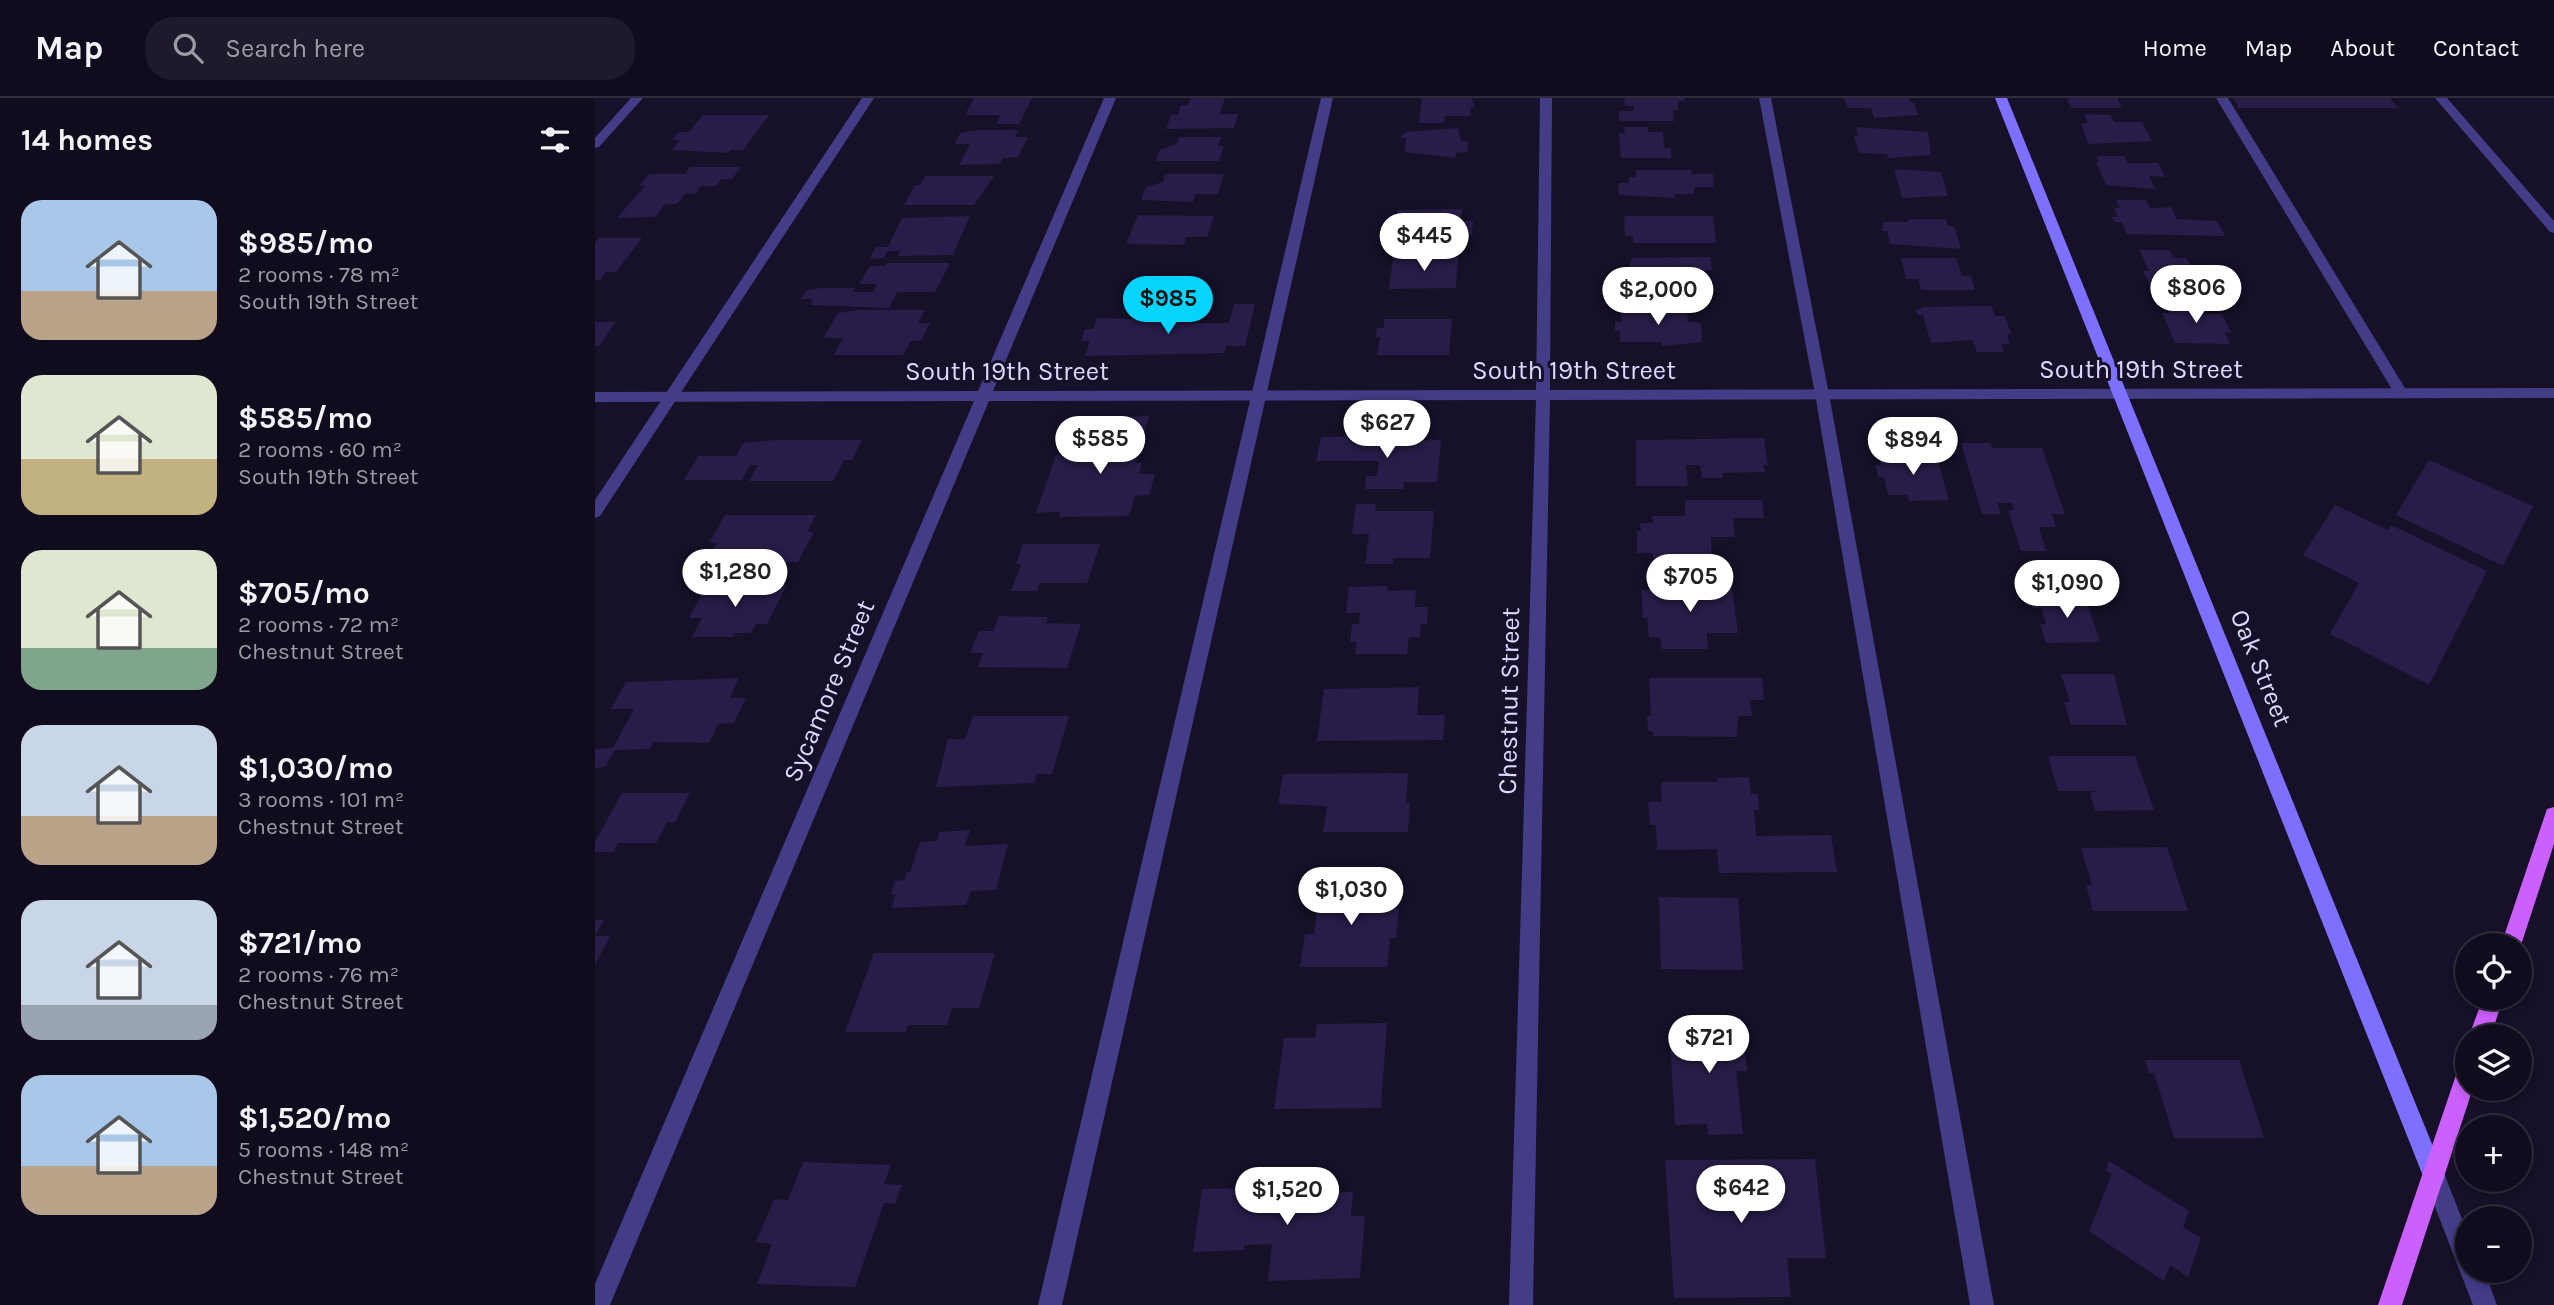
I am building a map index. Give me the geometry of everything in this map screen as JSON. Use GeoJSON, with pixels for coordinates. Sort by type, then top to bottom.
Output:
{"type":"FeatureCollection","features":[{"type":"Feature","properties":{"kind":"main road"},"geometry":{"type":"LineString","coordinates":[[2515,933],[2554,815]]}},
{"type":"Feature","properties":{"kind":"main road"},"geometry":{"type":"LineString","coordinates":[[2390,1305],[2459,1101]]}},
{"type":"Feature","properties":{"kind":"street"},"geometry":{"type":"LineString","coordinates":[[595,145],[637,98]]}},
{"type":"Feature","properties":{"kind":"street"},"geometry":{"type":"LineString","coordinates":[[595,512],[868,98]]}},
{"type":"Feature","properties":{"kind":"street","name":"Sycamore Street"},"geometry":{"type":"LineString","coordinates":[[598,1305],[1110,98]]}},
{"type":"Feature","properties":{"kind":"street"},"geometry":{"type":"LineString","coordinates":[[1050,1305],[1327,98]]}},
{"type":"Feature","properties":{"kind":"street","name":"Chestnut Street"},"geometry":{"type":"LineString","coordinates":[[1521,1305],[1543,395],[1546,98]]}},
{"type":"Feature","properties":{"kind":"street"},"geometry":{"type":"LineString","coordinates":[[1765,98],[1822,394],[1982,1305]]}},
{"type":"Feature","properties":{"kind":"street","name":"Oak Street"},"geometry":{"type":"LineString","coordinates":[[2001,98],[2455,1229]]}},
{"type":"Feature","properties":{"kind":"street"},"geometry":{"type":"LineString","coordinates":[[2222,98],[2401,393]]}},
{"type":"Feature","properties":{"kind":"street"},"geometry":{"type":"LineString","coordinates":[[2441,98],[2554,229]]}},
{"type":"Feature","properties":{"kind":"street","name":"South 19th Street"},"geometry":{"type":"LineString","coordinates":[[595,397],[2554,393]]}},
{"type":"Feature","properties":{"kind":"street"},"geometry":{"type":"LineString","coordinates":[[2477,1283],[2485,1305]]}},
{"type":"Feature","properties":{"kind":"building"},"geometry":{"type":"Polygon","coordinates":[[[974,98],[1032,98],[1019,124],[996,124],[1001,115],[965,115],[974,98]]]}},
{"type":"Feature","properties":{"kind":"building"},"geometry":{"type":"Polygon","coordinates":[[[1191,98],[1225,98],[1220,114],[1238,114],[1234,128],[1166,129],[1171,115],[1178,115],[1181,105],[1188,105],[1191,98]]]}},
{"type":"Feature","properties":{"kind":"building"},"geometry":{"type":"Polygon","coordinates":[[[1422,98],[1471,98],[1475,107],[1471,107],[1470,116],[1445,116],[1444,123],[1419,123],[1422,98]]]}},
{"type":"Feature","properties":{"kind":"building"},"geometry":{"type":"Polygon","coordinates":[[[1624,98],[1685,98],[1685,101],[1678,101],[1678,110],[1673,110],[1674,121],[1619,121],[1619,111],[1634,111],[1634,106],[1625,106],[1624,98]]]}},
{"type":"Feature","properties":{"kind":"building"},"geometry":{"type":"Polygon","coordinates":[[[1844,98],[1909,98],[1918,115],[1874,118],[1871,108],[1847,108],[1844,98]]]}},
{"type":"Feature","properties":{"kind":"building"},"geometry":{"type":"Polygon","coordinates":[[[2117,98],[2122,108],[2071,108],[2067,99],[2117,98]]]}},
{"type":"Feature","properties":{"kind":"building"},"geometry":{"type":"Polygon","coordinates":[[[2233,98],[2390,98],[2398,108],[2239,108],[2233,98]]]}},
{"type":"Feature","properties":{"kind":"building"},"geometry":{"type":"Polygon","coordinates":[[[2084,114],[2110,115],[2114,122],[2142,122],[2152,141],[2088,144],[2081,123],[2088,123],[2084,114]]]}},
{"type":"Feature","properties":{"kind":"building"},"geometry":{"type":"Polygon","coordinates":[[[703,115],[769,115],[743,150],[730,150],[728,153],[672,150],[680,140],[672,140],[679,132],[689,132],[703,115]]]}},
{"type":"Feature","properties":{"kind":"building"},"geometry":{"type":"Polygon","coordinates":[[[1624,127],[1648,127],[1648,132],[1663,132],[1664,148],[1671,148],[1671,158],[1621,158],[1619,133],[1625,133],[1624,127]]]}},
{"type":"Feature","properties":{"kind":"building"},"geometry":{"type":"Polygon","coordinates":[[[1856,127],[1928,132],[1931,155],[1888,158],[1887,154],[1859,153],[1854,136],[1858,136],[1856,127]]]}},
{"type":"Feature","properties":{"kind":"building"},"geometry":{"type":"Polygon","coordinates":[[[1458,128],[1461,141],[1468,141],[1467,152],[1456,153],[1455,158],[1405,152],[1406,138],[1400,138],[1406,132],[1458,128]]]}},
{"type":"Feature","properties":{"kind":"building"},"geometry":{"type":"Polygon","coordinates":[[[977,130],[1018,130],[1015,137],[1028,137],[1018,157],[1003,158],[1000,164],[959,165],[970,144],[955,144],[960,133],[977,130]]]}},
{"type":"Feature","properties":{"kind":"building"},"geometry":{"type":"Polygon","coordinates":[[[1179,137],[1221,137],[1218,146],[1224,146],[1219,161],[1156,161],[1160,150],[1176,144],[1179,137]]]}},
{"type":"Feature","properties":{"kind":"building"},"geometry":{"type":"Polygon","coordinates":[[[2096,156],[2124,156],[2128,163],[2158,163],[2165,177],[2149,176],[2155,189],[2106,185],[2096,156]]]}},
{"type":"Feature","properties":{"kind":"building"},"geometry":{"type":"Polygon","coordinates":[[[690,167],[741,167],[732,179],[721,179],[716,186],[701,186],[695,194],[685,194],[677,204],[665,204],[655,217],[617,218],[645,186],[639,186],[649,174],[685,174],[690,167]]]}},
{"type":"Feature","properties":{"kind":"building"},"geometry":{"type":"Polygon","coordinates":[[[1894,169],[1941,172],[1948,196],[1902,198],[1894,169]]]}},
{"type":"Feature","properties":{"kind":"building"},"geometry":{"type":"Polygon","coordinates":[[[1636,170],[1691,170],[1692,174],[1713,174],[1714,187],[1694,187],[1694,194],[1674,194],[1675,198],[1619,195],[1618,183],[1629,183],[1629,177],[1636,177],[1636,170]]]}},
{"type":"Feature","properties":{"kind":"building"},"geometry":{"type":"Polygon","coordinates":[[[1165,174],[1224,174],[1218,194],[1195,194],[1193,202],[1141,200],[1146,187],[1163,182],[1165,174]]]}},
{"type":"Feature","properties":{"kind":"building"},"geometry":{"type":"Polygon","coordinates":[[[925,176],[994,176],[974,205],[904,205],[915,185],[920,185],[925,176]]]}},
{"type":"Feature","properties":{"kind":"building"},"geometry":{"type":"Polygon","coordinates":[[[2116,200],[2146,200],[2150,208],[2171,207],[2177,219],[2217,221],[2225,236],[2127,234],[2122,222],[2115,222],[2112,217],[2118,217],[2114,208],[2120,208],[2116,200]]]}},
{"type":"Feature","properties":{"kind":"building"},"geometry":{"type":"Polygon","coordinates":[[[1462,209],[1461,221],[1473,221],[1472,234],[1461,234],[1461,243],[1448,243],[1447,254],[1417,254],[1417,247],[1394,247],[1398,210],[1462,209]]]}},
{"type":"Feature","properties":{"kind":"building"},"geometry":{"type":"Polygon","coordinates":[[[1138,215],[1214,216],[1207,237],[1186,237],[1184,245],[1126,244],[1138,215]]]}},
{"type":"Feature","properties":{"kind":"building"},"geometry":{"type":"Polygon","coordinates":[[[970,216],[953,255],[898,256],[900,251],[887,251],[884,258],[869,259],[876,247],[888,247],[902,218],[970,216]]]}},
{"type":"Feature","properties":{"kind":"building"},"geometry":{"type":"Polygon","coordinates":[[[1624,216],[1713,216],[1716,243],[1633,243],[1633,236],[1625,236],[1624,216]]]}},
{"type":"Feature","properties":{"kind":"building"},"geometry":{"type":"Polygon","coordinates":[[[1908,219],[1946,219],[1948,226],[1954,226],[1961,249],[1890,244],[1887,231],[1882,231],[1883,222],[1909,222],[1908,219]]]}},
{"type":"Feature","properties":{"kind":"building"},"geometry":{"type":"Polygon","coordinates":[[[599,238],[642,238],[616,272],[605,272],[600,280],[595,280],[595,243],[599,238]]]}},
{"type":"Feature","properties":{"kind":"building"},"geometry":{"type":"Polygon","coordinates":[[[2139,250],[2170,250],[2173,258],[2186,258],[2204,288],[2150,285],[2143,271],[2149,271],[2139,250]]]}},
{"type":"Feature","properties":{"kind":"building"},"geometry":{"type":"Polygon","coordinates":[[[1458,257],[1456,288],[1389,289],[1393,258],[1458,257]]]}},
{"type":"Feature","properties":{"kind":"building"},"geometry":{"type":"Polygon","coordinates":[[[1710,257],[1712,270],[1691,270],[1692,278],[1686,278],[1687,289],[1630,289],[1629,277],[1625,277],[1625,268],[1634,268],[1629,266],[1632,258],[1710,257]]]}},
{"type":"Feature","properties":{"kind":"building"},"geometry":{"type":"Polygon","coordinates":[[[1901,258],[1956,258],[1962,276],[1971,276],[1975,290],[1921,290],[1918,279],[1906,279],[1901,258]]]}},
{"type":"Feature","properties":{"kind":"building"},"geometry":{"type":"Polygon","coordinates":[[[887,263],[950,263],[935,292],[897,292],[889,308],[810,305],[813,299],[801,299],[807,290],[821,288],[855,288],[853,292],[873,292],[877,284],[859,284],[870,266],[885,266],[887,263]]]}},
{"type":"Feature","properties":{"kind":"building"},"geometry":{"type":"Polygon","coordinates":[[[1234,304],[1255,304],[1245,346],[1226,346],[1224,353],[1085,356],[1090,341],[1081,341],[1085,329],[1093,329],[1097,318],[1172,320],[1171,323],[1229,323],[1234,304]]]}},
{"type":"Feature","properties":{"kind":"building"},"geometry":{"type":"Polygon","coordinates":[[[2165,304],[2197,304],[2201,314],[2222,314],[2231,333],[2225,332],[2230,344],[2175,343],[2162,313],[2170,313],[2165,304]]]}},
{"type":"Feature","properties":{"kind":"building"},"geometry":{"type":"Polygon","coordinates":[[[1991,306],[1995,316],[2005,316],[2011,334],[2007,334],[2010,344],[2001,344],[2004,352],[1977,352],[1973,340],[1931,343],[1923,315],[1918,315],[1916,309],[1922,309],[1921,307],[1991,306]]]}},
{"type":"Feature","properties":{"kind":"building"},"geometry":{"type":"Polygon","coordinates":[[[858,310],[925,310],[918,323],[930,323],[921,341],[911,341],[903,355],[834,355],[843,338],[823,338],[838,313],[858,310]]]}},
{"type":"Feature","properties":{"kind":"building"},"geometry":{"type":"Polygon","coordinates":[[[1621,310],[1687,310],[1688,322],[1701,323],[1702,342],[1662,346],[1661,342],[1620,342],[1620,331],[1615,331],[1615,322],[1621,322],[1621,310]]]}},
{"type":"Feature","properties":{"kind":"building"},"geometry":{"type":"Polygon","coordinates":[[[1384,319],[1452,319],[1449,355],[1377,355],[1380,337],[1376,337],[1377,328],[1384,328],[1384,319]]]}},
{"type":"Feature","properties":{"kind":"building"},"geometry":{"type":"Polygon","coordinates":[[[595,322],[616,322],[599,346],[595,346],[595,322]]]}},
{"type":"Feature","properties":{"kind":"building"},"geometry":{"type":"Polygon","coordinates":[[[1149,416],[1136,463],[1142,463],[1139,474],[1155,474],[1149,495],[1135,496],[1129,516],[1059,517],[1060,512],[1036,513],[1056,455],[1099,455],[1111,417],[1149,416]]]}},
{"type":"Feature","properties":{"kind":"building"},"geometry":{"type":"Polygon","coordinates":[[[1321,437],[1355,437],[1354,442],[1441,440],[1437,482],[1404,482],[1403,489],[1365,489],[1366,476],[1377,476],[1379,461],[1316,461],[1321,437]]]}},
{"type":"Feature","properties":{"kind":"building"},"geometry":{"type":"Polygon","coordinates":[[[1764,438],[1768,465],[1763,465],[1765,472],[1722,473],[1723,478],[1702,478],[1700,465],[1686,465],[1688,486],[1636,486],[1636,440],[1764,438]]]}},
{"type":"Feature","properties":{"kind":"building"},"geometry":{"type":"Polygon","coordinates":[[[775,440],[862,440],[852,460],[844,460],[833,481],[749,481],[758,465],[750,465],[742,480],[684,480],[698,456],[736,456],[743,443],[775,440]]]}},
{"type":"Feature","properties":{"kind":"building"},"geometry":{"type":"Polygon","coordinates":[[[1961,443],[1990,443],[1992,448],[2042,448],[2065,514],[2052,514],[2056,527],[2039,527],[2046,551],[2021,551],[2008,510],[2014,510],[2012,503],[1997,503],[2001,514],[1982,514],[1961,443]]]}},
{"type":"Feature","properties":{"kind":"building"},"geometry":{"type":"Polygon","coordinates":[[[1936,454],[1949,500],[1909,501],[1908,495],[1888,495],[1884,477],[1878,477],[1876,465],[1881,465],[1878,455],[1936,454]]]}},
{"type":"Feature","properties":{"kind":"building"},"geometry":{"type":"Polygon","coordinates":[[[2429,460],[2533,506],[2503,566],[2396,515],[2429,460]]]}},
{"type":"Feature","properties":{"kind":"building"},"geometry":{"type":"Polygon","coordinates":[[[1685,500],[1762,500],[1764,518],[1733,518],[1735,537],[1711,537],[1712,565],[1653,565],[1653,553],[1637,553],[1637,531],[1641,531],[1640,523],[1653,523],[1652,516],[1685,516],[1685,500]]]}},
{"type":"Feature","properties":{"kind":"building"},"geometry":{"type":"Polygon","coordinates":[[[1356,504],[1376,504],[1375,511],[1434,511],[1430,558],[1393,558],[1393,564],[1365,564],[1369,534],[1352,534],[1356,504]]]}},
{"type":"Feature","properties":{"kind":"building"},"geometry":{"type":"Polygon","coordinates":[[[2335,505],[2388,530],[2391,525],[2487,571],[2429,685],[2330,634],[2359,583],[2303,555],[2335,505]]]}},
{"type":"Feature","properties":{"kind":"building"},"geometry":{"type":"Polygon","coordinates":[[[725,515],[816,515],[807,532],[814,532],[798,562],[706,561],[717,543],[709,543],[725,515]]]}},
{"type":"Feature","properties":{"kind":"building"},"geometry":{"type":"Polygon","coordinates":[[[1023,544],[1100,544],[1087,583],[1040,583],[1037,591],[1011,591],[1021,564],[1016,564],[1023,544]]]}},
{"type":"Feature","properties":{"kind":"building"},"geometry":{"type":"Polygon","coordinates":[[[1731,580],[1738,633],[1707,633],[1708,649],[1662,649],[1660,637],[1649,637],[1647,618],[1643,618],[1641,590],[1675,590],[1675,585],[1731,580]]]}},
{"type":"Feature","properties":{"kind":"building"},"geometry":{"type":"Polygon","coordinates":[[[707,585],[787,585],[767,624],[756,624],[751,633],[735,633],[733,637],[692,637],[702,618],[689,618],[707,585]]]}},
{"type":"Feature","properties":{"kind":"building"},"geometry":{"type":"Polygon","coordinates":[[[1387,586],[1387,591],[1416,590],[1415,607],[1428,607],[1427,624],[1421,624],[1420,637],[1409,637],[1407,654],[1355,654],[1357,642],[1350,642],[1352,624],[1359,624],[1360,613],[1346,613],[1349,587],[1387,586]]]}},
{"type":"Feature","properties":{"kind":"building"},"geometry":{"type":"Polygon","coordinates":[[[2085,597],[2100,642],[2046,643],[2040,624],[2046,624],[2041,608],[2033,608],[2030,601],[2039,601],[2038,598],[2085,597]]]}},
{"type":"Feature","properties":{"kind":"building"},"geometry":{"type":"Polygon","coordinates":[[[999,616],[1048,617],[1046,623],[1081,624],[1067,668],[978,667],[983,653],[970,653],[979,631],[993,631],[999,616]]]}},
{"type":"Feature","properties":{"kind":"building"},"geometry":{"type":"Polygon","coordinates":[[[2061,674],[2114,674],[2127,725],[2071,725],[2064,702],[2070,702],[2061,674]]]}},
{"type":"Feature","properties":{"kind":"building"},"geometry":{"type":"Polygon","coordinates":[[[739,678],[730,698],[746,698],[734,723],[718,724],[709,743],[653,742],[650,749],[615,750],[605,767],[595,768],[595,749],[613,748],[634,709],[611,709],[626,682],[739,678]]]}},
{"type":"Feature","properties":{"kind":"building"},"geometry":{"type":"Polygon","coordinates":[[[1649,678],[1762,678],[1764,700],[1750,700],[1752,716],[1738,716],[1737,737],[1653,736],[1653,732],[1648,731],[1647,716],[1651,716],[1649,678]]]}},
{"type":"Feature","properties":{"kind":"building"},"geometry":{"type":"Polygon","coordinates":[[[1419,687],[1417,715],[1445,715],[1443,740],[1317,741],[1324,689],[1419,687]]]}},
{"type":"Feature","properties":{"kind":"building"},"geometry":{"type":"Polygon","coordinates":[[[973,716],[1069,716],[1052,774],[1037,774],[1034,783],[936,787],[948,739],[965,739],[973,716]]]}},
{"type":"Feature","properties":{"kind":"building"},"geometry":{"type":"Polygon","coordinates":[[[2048,756],[2135,756],[2154,810],[2095,811],[2090,793],[2097,791],[2058,791],[2048,756]]]}},
{"type":"Feature","properties":{"kind":"building"},"geometry":{"type":"Polygon","coordinates":[[[1408,773],[1408,832],[1323,832],[1327,806],[1278,804],[1283,774],[1408,773]]]}},
{"type":"Feature","properties":{"kind":"building"},"geometry":{"type":"Polygon","coordinates":[[[1749,777],[1751,794],[1758,794],[1759,810],[1754,810],[1756,836],[1831,835],[1837,872],[1719,873],[1717,849],[1657,850],[1656,825],[1650,825],[1648,802],[1662,802],[1661,782],[1718,782],[1717,778],[1749,777]]]}},
{"type":"Feature","properties":{"kind":"building"},"geometry":{"type":"Polygon","coordinates":[[[622,793],[690,793],[675,822],[667,822],[656,843],[618,843],[614,852],[595,852],[595,842],[622,793]]]}},
{"type":"Feature","properties":{"kind":"building"},"geometry":{"type":"Polygon","coordinates":[[[970,830],[965,846],[1008,844],[996,890],[971,891],[966,905],[891,908],[896,894],[891,894],[895,881],[904,880],[907,872],[910,872],[920,842],[937,841],[939,832],[970,830]]]}},
{"type":"Feature","properties":{"kind":"building"},"geometry":{"type":"Polygon","coordinates":[[[2167,847],[2188,911],[2093,911],[2086,885],[2092,885],[2081,848],[2167,847]]]}},
{"type":"Feature","properties":{"kind":"building"},"geometry":{"type":"Polygon","coordinates":[[[1307,886],[1396,886],[1394,908],[1399,908],[1396,938],[1390,938],[1387,967],[1300,967],[1305,934],[1314,934],[1318,902],[1304,902],[1307,886]]]}},
{"type":"Feature","properties":{"kind":"building"},"geometry":{"type":"Polygon","coordinates":[[[1659,897],[1738,898],[1743,970],[1661,969],[1659,897]]]}},
{"type":"Feature","properties":{"kind":"building"},"geometry":{"type":"Polygon","coordinates":[[[595,920],[604,920],[595,936],[595,920]]]}},
{"type":"Feature","properties":{"kind":"building"},"geometry":{"type":"Polygon","coordinates":[[[595,936],[610,936],[595,965],[595,936]]]}},
{"type":"Feature","properties":{"kind":"building"},"geometry":{"type":"Polygon","coordinates":[[[874,953],[995,953],[979,1008],[952,1008],[947,1025],[908,1025],[906,1032],[845,1032],[874,953]]]}},
{"type":"Feature","properties":{"kind":"building"},"geometry":{"type":"Polygon","coordinates":[[[1741,1018],[1747,1071],[1736,1071],[1743,1134],[1708,1135],[1707,1124],[1675,1125],[1670,1043],[1689,1043],[1687,1019],[1741,1018]]]}},
{"type":"Feature","properties":{"kind":"building"},"geometry":{"type":"Polygon","coordinates":[[[1387,1023],[1381,1108],[1274,1109],[1284,1038],[1315,1038],[1317,1024],[1387,1023]]]}},
{"type":"Feature","properties":{"kind":"building"},"geometry":{"type":"Polygon","coordinates":[[[2145,1060],[2239,1060],[2264,1138],[2174,1138],[2154,1073],[2149,1073],[2145,1060]]]}},
{"type":"Feature","properties":{"kind":"building"},"geometry":{"type":"Polygon","coordinates":[[[1815,1159],[1826,1258],[1787,1258],[1791,1297],[1674,1298],[1665,1160],[1815,1159]]]}},
{"type":"Feature","properties":{"kind":"building"},"geometry":{"type":"Polygon","coordinates":[[[2109,1161],[2189,1211],[2183,1227],[2201,1238],[2188,1277],[2170,1265],[2164,1281],[2089,1231],[2112,1174],[2106,1171],[2109,1161]]]}},
{"type":"Feature","properties":{"kind":"building"},"geometry":{"type":"Polygon","coordinates":[[[803,1162],[891,1165],[884,1184],[902,1185],[895,1204],[884,1203],[855,1287],[757,1284],[772,1244],[756,1242],[774,1199],[788,1200],[803,1162]]]}},
{"type":"Feature","properties":{"kind":"building"},"geometry":{"type":"Polygon","coordinates":[[[1321,1169],[1319,1193],[1353,1192],[1351,1216],[1365,1216],[1360,1278],[1268,1281],[1272,1244],[1244,1245],[1244,1250],[1193,1252],[1202,1189],[1253,1188],[1252,1196],[1275,1195],[1278,1170],[1321,1169]]]}}]}
